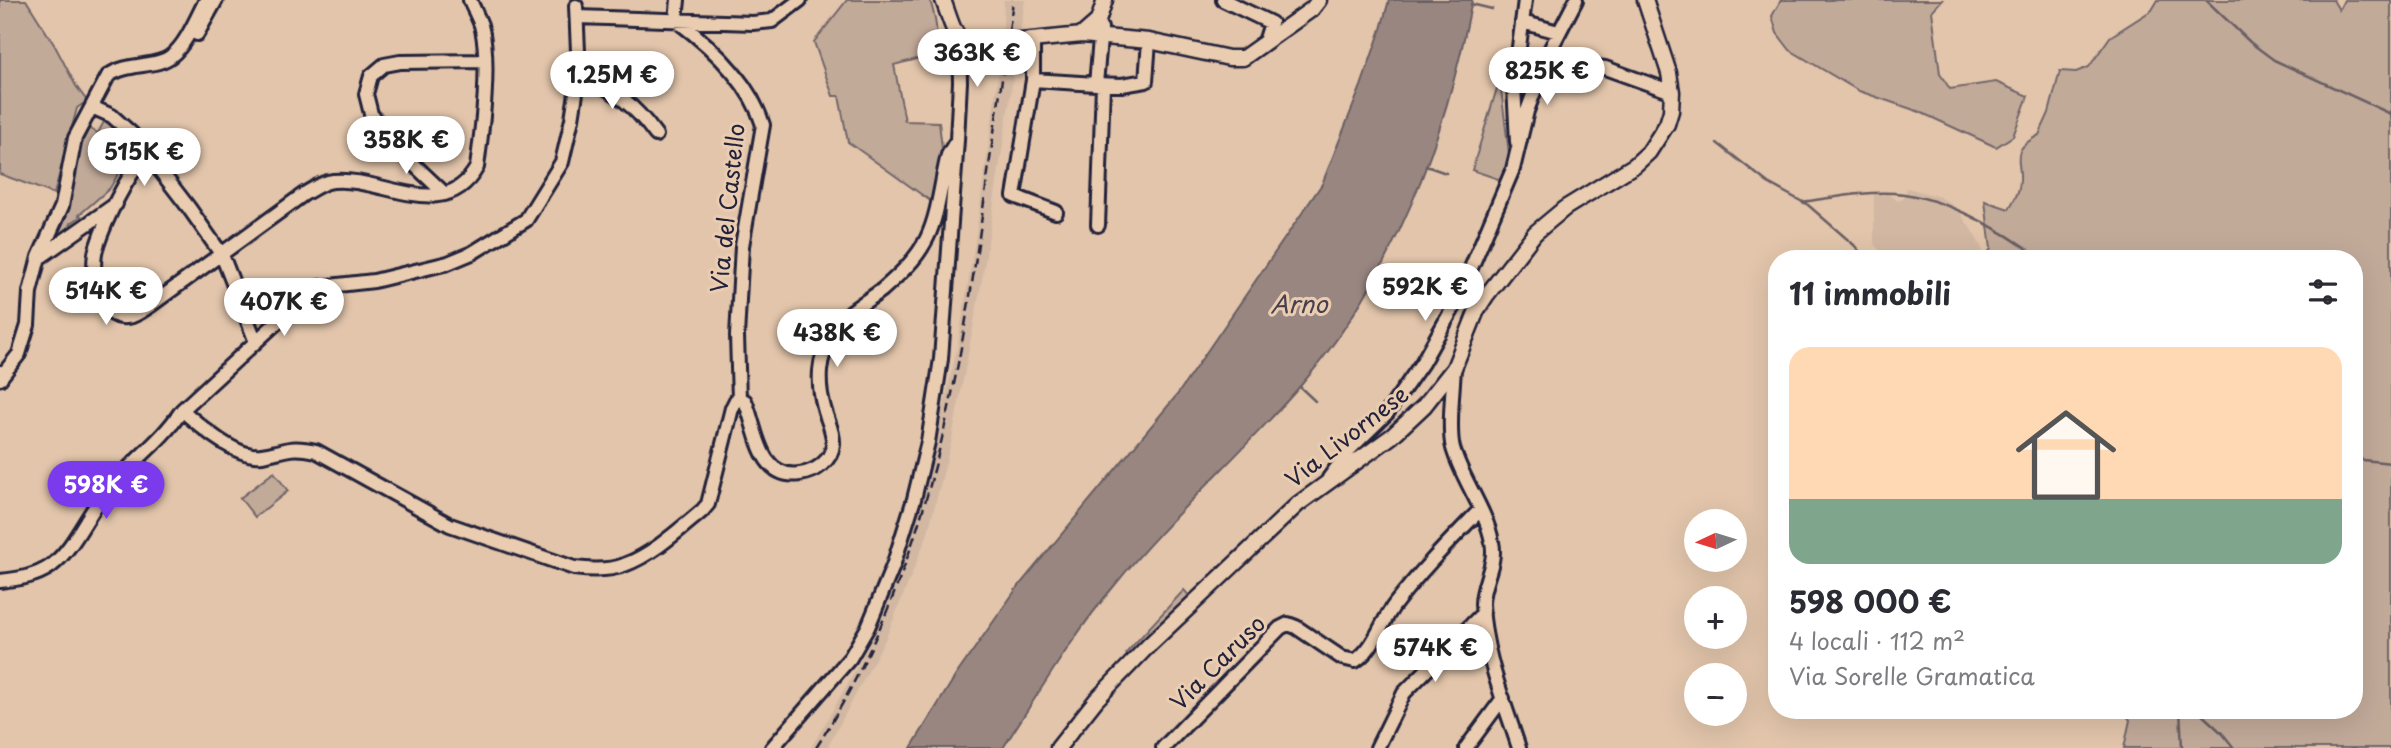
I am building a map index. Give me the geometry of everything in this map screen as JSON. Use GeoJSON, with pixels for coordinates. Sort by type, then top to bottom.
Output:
{"type":"FeatureCollection","features":[{"type":"Feature","properties":{"kind":"main road"},"geometry":{"type":"LineString","coordinates":[[943,0],[959,38],[974,46],[997,45]]}},
{"type":"Feature","properties":{"kind":"main road"},"geometry":{"type":"LineString","coordinates":[[1027,40],[1101,36],[1149,41],[1229,58],[1243,58],[1312,9],[1319,0]]}},
{"type":"Feature","properties":{"kind":"main road","name":"Via Livornese"},"geometry":{"type":"LineString","coordinates":[[1058,748],[1096,700],[1148,646],[1298,504],[1392,436],[1424,406],[1454,368],[1477,310],[1535,233],[1565,208],[1635,164],[1649,152],[1667,124],[1672,92],[1669,73],[1645,0]]}},
{"type":"Feature","properties":{"kind":"main road"},"geometry":{"type":"LineString","coordinates":[[1082,35],[1098,21],[1104,7]]}},
{"type":"Feature","properties":{"kind":"street"},"geometry":{"type":"LineString","coordinates":[[0,376],[19,354],[28,325],[30,292],[39,257],[62,206],[75,138],[108,76],[116,70],[170,58],[188,33],[206,0]]}},
{"type":"Feature","properties":{"kind":"street"},"geometry":{"type":"LineString","coordinates":[[176,50],[180,51],[186,47],[216,0]]}},
{"type":"Feature","properties":{"kind":"street"},"geometry":{"type":"LineString","coordinates":[[146,154],[129,179],[96,248],[94,264],[98,295],[106,308],[118,316],[132,316],[151,305],[303,194],[326,183],[343,181],[407,193],[445,194],[461,187],[477,167],[484,61],[481,26],[470,0]]}},
{"type":"Feature","properties":{"kind":"street"},"geometry":{"type":"LineString","coordinates":[[676,20],[678,0]]}},
{"type":"Feature","properties":{"kind":"street"},"geometry":{"type":"LineString","coordinates":[[0,581],[38,574],[53,564],[72,542],[103,496],[169,431],[182,410],[312,290],[374,281],[449,263],[472,253],[526,220],[562,162],[579,74],[577,11],[676,20],[753,23],[772,20],[800,0]]}},
{"type":"Feature","properties":{"kind":"street"},"geometry":{"type":"LineString","coordinates":[[1223,0],[1270,23],[1265,42]]}},
{"type":"Feature","properties":{"kind":"street"},"geometry":{"type":"LineString","coordinates":[[1518,154],[1514,86],[1525,0]]}},
{"type":"Feature","properties":{"kind":"street"},"geometry":{"type":"LineString","coordinates":[[1324,484],[1352,447],[1387,413],[1422,363],[1467,279],[1518,154],[1527,111],[1549,52],[1576,0]]}},
{"type":"Feature","properties":{"kind":"street"},"geometry":{"type":"LineString","coordinates":[[1098,225],[1101,36],[1104,7]]}},
{"type":"Feature","properties":{"kind":"street","name":"Via del Castello"},"geometry":{"type":"LineString","coordinates":[[676,20],[701,38],[741,83],[763,125],[742,246],[737,336],[739,399],[745,401],[764,457],[772,467],[783,473],[809,473],[820,467],[828,457],[833,445],[820,386],[823,355],[841,320],[883,289],[909,265],[927,237],[948,155],[957,140]]}},
{"type":"Feature","properties":{"kind":"street"},"geometry":{"type":"LineString","coordinates":[[1522,22],[1558,32]]}},
{"type":"Feature","properties":{"kind":"street"},"geometry":{"type":"LineString","coordinates":[[772,748],[850,658],[868,627],[893,566],[914,499],[928,442],[941,359],[957,140],[959,38]]}},
{"type":"Feature","properties":{"kind":"street"},"geometry":{"type":"LineString","coordinates":[[1027,40],[1033,80],[1014,196],[1056,212]]}},
{"type":"Feature","properties":{"kind":"street"},"geometry":{"type":"LineString","coordinates":[[1033,80],[1122,85],[1146,81],[1149,41]]}},
{"type":"Feature","properties":{"kind":"street"},"geometry":{"type":"LineString","coordinates":[[1549,52],[1580,65],[1605,68],[1672,92]]}},
{"type":"Feature","properties":{"kind":"street"},"geometry":{"type":"LineString","coordinates":[[445,194],[406,157],[371,114],[366,94],[371,76],[384,65],[400,62],[484,61]]}},
{"type":"Feature","properties":{"kind":"street"},"geometry":{"type":"LineString","coordinates":[[579,74],[607,87],[638,110],[656,135]]}},
{"type":"Feature","properties":{"kind":"street"},"geometry":{"type":"LineString","coordinates":[[92,107],[111,116],[132,134],[189,208],[222,255],[257,342]]}},
{"type":"Feature","properties":{"kind":"street"},"geometry":{"type":"LineString","coordinates":[[39,257],[116,204]]}},
{"type":"Feature","properties":{"kind":"street"},"geometry":{"type":"LineString","coordinates":[[1454,368],[1452,445],[1489,527],[1494,555],[1484,586],[1483,613],[1488,652],[1519,748]]}},
{"type":"Feature","properties":{"kind":"street"},"geometry":{"type":"LineString","coordinates":[[182,410],[202,429],[246,453],[259,455],[296,447],[316,451],[450,525],[574,568],[594,570],[622,566],[641,557],[708,504],[732,408],[739,399]]}},
{"type":"Feature","properties":{"kind":"street","name":"Via Caruso"},"geometry":{"type":"LineString","coordinates":[[1163,748],[1280,628],[1288,624],[1296,626],[1342,658],[1355,661],[1365,654],[1393,606],[1480,510]]}},
{"type":"Feature","properties":{"kind":"street"},"geometry":{"type":"LineString","coordinates":[[1377,748],[1404,693],[1483,613]]}},
{"type":"Feature","properties":{"kind":"street"},"geometry":{"type":"LineString","coordinates":[[1466,748],[1503,698]]}},
{"type":"Feature","properties":{"kind":"shaded area"},"geometry":{"type":"Polygon","coordinates":[[[0,0],[26,0],[87,101],[77,108],[54,194],[0,174],[0,0]]]}},
{"type":"Feature","properties":{"kind":"shaded area"},"geometry":{"type":"Polygon","coordinates":[[[847,0],[930,0],[937,32],[934,47],[922,57],[894,65],[905,121],[939,122],[942,149],[932,202],[848,142],[839,96],[833,96],[814,42],[847,0]]]}},
{"type":"Feature","properties":{"kind":"shaded area"},"geometry":{"type":"Polygon","coordinates":[[[1004,0],[1025,0],[983,274],[952,439],[927,536],[886,638],[827,748],[811,748],[886,609],[916,522],[957,349],[1002,48],[1004,0]]]}},
{"type":"Feature","properties":{"kind":"shaded area"},"geometry":{"type":"Polygon","coordinates":[[[1781,0],[1942,0],[1932,11],[1940,74],[1950,89],[1996,82],[2028,96],[2013,136],[1996,147],[1920,112],[1859,91],[1790,50],[1777,33],[1772,16],[1781,0]]]}},
{"type":"Feature","properties":{"kind":"shaded area"},"geometry":{"type":"Polygon","coordinates":[[[2158,0],[2333,0],[2339,10],[2344,0],[2391,0],[2391,748],[2124,748],[2129,719],[2363,719],[2363,250],[1990,250],[1985,201],[2009,209],[2019,188],[2019,153],[2022,147],[2039,135],[2049,113],[2060,71],[2076,72],[2089,67],[2110,37],[2152,10],[2158,0]]]}},
{"type":"Feature","properties":{"kind":"shaded area"},"geometry":{"type":"Polygon","coordinates":[[[1498,85],[1501,89],[1509,154],[1504,181],[1472,170],[1498,85]]]}},
{"type":"Feature","properties":{"kind":"shaded area"},"geometry":{"type":"Polygon","coordinates":[[[106,118],[139,148],[135,157],[129,155],[110,188],[70,224],[73,228],[51,243],[78,149],[88,128],[98,133],[106,118]]]}},
{"type":"Feature","properties":{"kind":"shaded area"},"geometry":{"type":"Polygon","coordinates":[[[1907,188],[1940,197],[1957,208],[1982,250],[1879,250],[1874,244],[1874,194],[1879,191],[1898,201],[1903,199],[1907,188]]]}},
{"type":"Feature","properties":{"kind":"shaded area"},"geometry":{"type":"Polygon","coordinates":[[[274,472],[288,491],[255,517],[240,498],[274,472]]]}},
{"type":"Feature","properties":{"kind":"shaded area"},"geometry":{"type":"Polygon","coordinates":[[[1184,590],[1193,600],[1130,658],[1126,653],[1184,590]]]}},
{"type":"Feature","properties":{"kind":"water","name":"Arno"},"geometry":{"type":"Polygon","coordinates":[[[1389,0],[1472,0],[1461,51],[1431,153],[1412,203],[1364,298],[1335,342],[1302,384],[1159,534],[1099,605],[1056,665],[1003,748],[911,748],[956,675],[1017,588],[1177,395],[1322,184],[1361,86],[1389,0]]]}},
{"type":"Feature","properties":{"kind":"waterway"},"geometry":{"type":"LineString","coordinates":[[2206,0],[2251,43],[2274,60],[2391,114]]}},
{"type":"Feature","properties":{"kind":"waterway"},"geometry":{"type":"LineString","coordinates":[[1471,4],[1492,9]]}},
{"type":"Feature","properties":{"kind":"waterway"},"geometry":{"type":"LineString","coordinates":[[1717,143],[1768,183],[1808,205],[1858,250]]}},
{"type":"Feature","properties":{"kind":"waterway"},"geometry":{"type":"LineString","coordinates":[[1426,166],[1446,173]]}},
{"type":"Feature","properties":{"kind":"waterway"},"geometry":{"type":"LineString","coordinates":[[1802,202],[1871,193],[1913,196],[1971,216],[2028,250]]}},
{"type":"Feature","properties":{"kind":"waterway"},"geometry":{"type":"LineString","coordinates":[[1300,387],[1315,401]]}},
{"type":"Feature","properties":{"kind":"waterway"},"geometry":{"type":"LineString","coordinates":[[2363,460],[2391,463]]}},
{"type":"Feature","properties":{"kind":"waterway"},"geometry":{"type":"LineString","coordinates":[[2180,719],[2182,748]]}},
{"type":"Feature","properties":{"kind":"waterway"},"geometry":{"type":"LineString","coordinates":[[2207,719],[2234,748]]}},
{"type":"Feature","properties":{"kind":"tunnel"},"geometry":{"type":"LineString","coordinates":[[997,45],[1021,41]]}},
{"type":"Feature","properties":{"kind":"railway"},"geometry":{"type":"LineString","coordinates":[[816,748],[855,681],[887,612],[913,542],[934,471],[965,324],[1013,0]]}}]}
